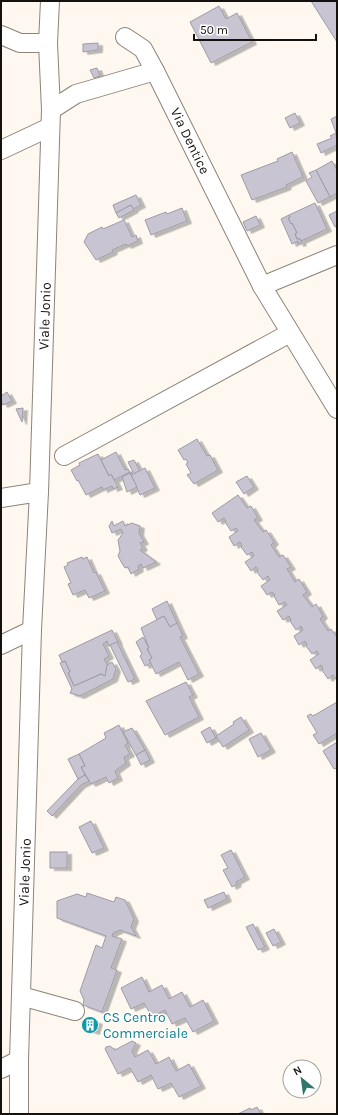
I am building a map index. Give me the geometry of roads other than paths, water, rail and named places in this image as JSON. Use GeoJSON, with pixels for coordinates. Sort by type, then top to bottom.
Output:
{"type":"FeatureCollection","features":[{"type":"Feature","properties":{"kind":"street","name":"Viale Jonio"},"geometry":{"type":"LineString","coordinates":[[19,1114],[19,1060],[32,630],[39,492],[51,119],[48,43],[50,1]]}},
{"type":"Feature","properties":{"kind":"street"},"geometry":{"type":"LineString","coordinates":[[1,35],[20,43],[48,43]]}},
{"type":"Feature","properties":{"kind":"street","name":"Via Dentice"},"geometry":{"type":"LineString","coordinates":[[125,37],[142,49],[155,71],[262,286],[337,409]]}},
{"type":"Feature","properties":{"kind":"street"},"geometry":{"type":"LineString","coordinates":[[1,150],[51,119],[76,94],[155,71]]}},
{"type":"Feature","properties":{"kind":"street"},"geometry":{"type":"LineString","coordinates":[[50,76],[76,94]]}},
{"type":"Feature","properties":{"kind":"street"},"geometry":{"type":"LineString","coordinates":[[262,286],[337,255]]}},
{"type":"Feature","properties":{"kind":"street"},"geometry":{"type":"LineString","coordinates":[[64,456],[290,333]]}},
{"type":"Feature","properties":{"kind":"street"},"geometry":{"type":"LineString","coordinates":[[1,498],[39,492]]}},
{"type":"Feature","properties":{"kind":"street"},"geometry":{"type":"LineString","coordinates":[[1,645],[32,630]]}},
{"type":"Feature","properties":{"kind":"street"},"geometry":{"type":"LineString","coordinates":[[21,996],[75,1011]]}},
{"type":"Feature","properties":{"kind":"street"},"geometry":{"type":"LineString","coordinates":[[1,1069],[19,1060]]}},
{"type":"Feature","properties":{"kind":"place","name":"CS Centro Commerciale"},"geometry":{"type":"Point","coordinates":[90,1025]}}]}
